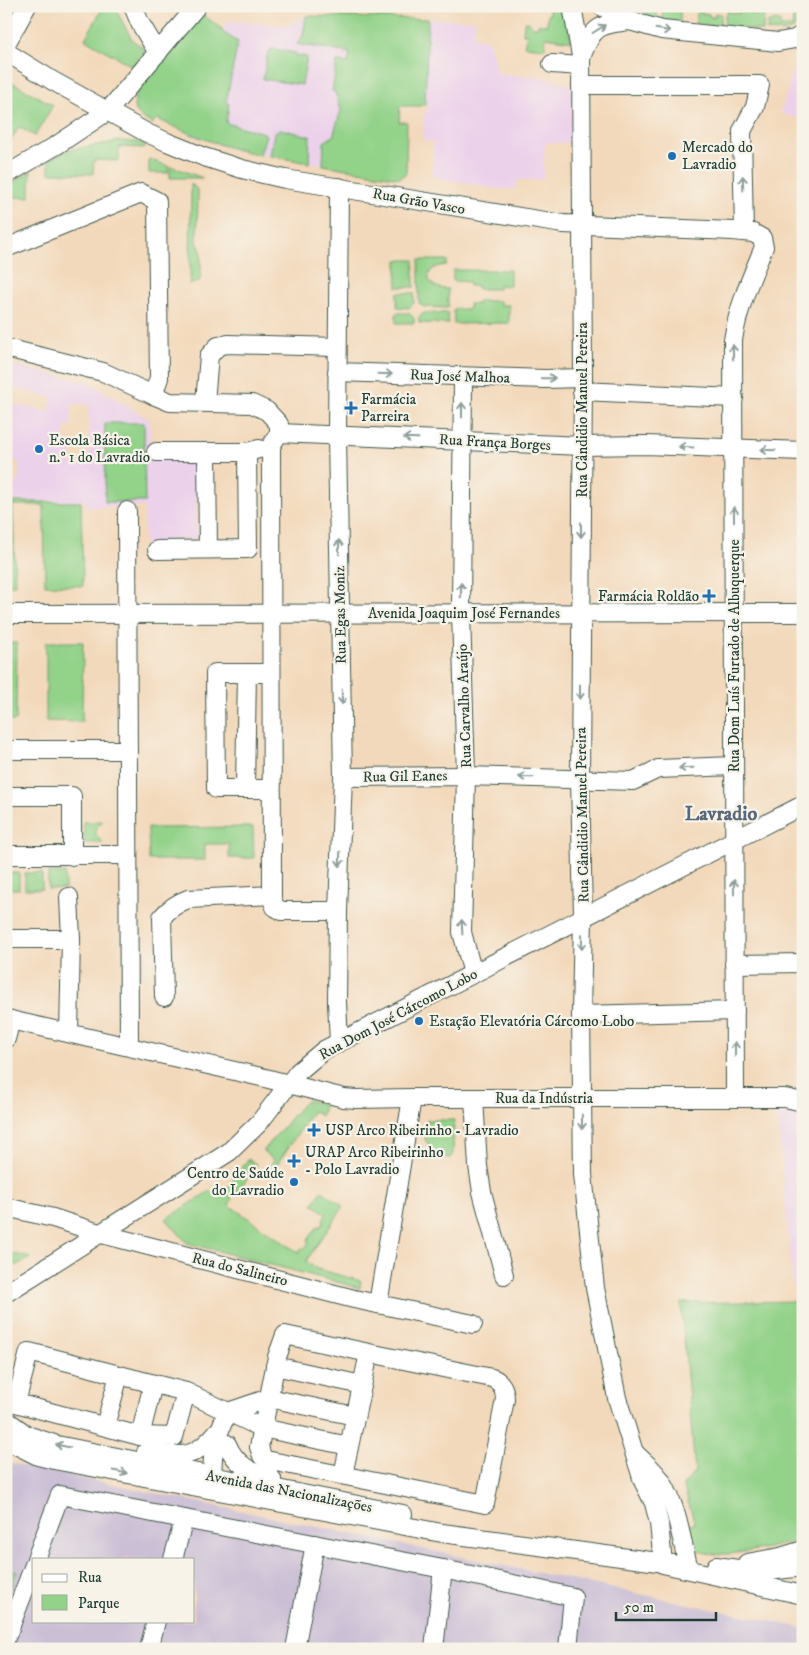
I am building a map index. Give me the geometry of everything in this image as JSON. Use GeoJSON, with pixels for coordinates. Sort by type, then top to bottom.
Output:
{"type":"FeatureCollection","features":[{"type":"Feature","properties":{"kind":"street"},"geometry":{"type":"LineString","coordinates":[[133,6],[140,23],[158,53]]}},
{"type":"Feature","properties":{"kind":"street"},"geometry":{"type":"LineString","coordinates":[[6,176],[108,111],[198,6]]}},
{"type":"Feature","properties":{"kind":"street"},"geometry":{"type":"LineString","coordinates":[[572,6],[581,61]]}},
{"type":"Feature","properties":{"kind":"street"},"geometry":{"type":"LineString","coordinates":[[601,6],[630,21],[662,30],[778,42],[795,40],[803,34]]}},
{"type":"Feature","properties":{"kind":"street"},"geometry":{"type":"LineString","coordinates":[[6,44],[26,7]]}},
{"type":"Feature","properties":{"kind":"street"},"geometry":{"type":"LineString","coordinates":[[581,61],[590,35],[600,27],[612,22],[630,21]]}},
{"type":"Feature","properties":{"kind":"street","name":"Rua Grão Vasco"},"geometry":{"type":"LineString","coordinates":[[6,52],[147,133],[242,169],[285,179],[517,218],[582,226],[744,232]]}},
{"type":"Feature","properties":{"kind":"street"},"geometry":{"type":"LineString","coordinates":[[552,64],[581,61]]}},
{"type":"Feature","properties":{"kind":"street","name":"Rua Cândidio Manuel Pereira"},"geometry":{"type":"LineString","coordinates":[[581,61],[582,446],[580,778],[583,916],[581,1014],[583,1174],[595,1288],[617,1398],[643,1481],[662,1500],[659,1523],[664,1564]]}},
{"type":"Feature","properties":{"kind":"street"},"geometry":{"type":"LineString","coordinates":[[581,85],[760,84],[755,107],[742,131],[744,232]]}},
{"type":"Feature","properties":{"kind":"street","name":"Rua Egas Moniz"},"geometry":{"type":"LineString","coordinates":[[338,187],[336,436],[343,777],[338,911],[337,1002],[339,1042]]}},
{"type":"Feature","properties":{"kind":"street"},"geometry":{"type":"LineString","coordinates":[[6,248],[141,193],[157,201],[159,378],[153,395]]}},
{"type":"Feature","properties":{"kind":"street","name":"Rua Dom Luís Furtado de Albuquerque"},"geometry":{"type":"LineString","coordinates":[[734,1098],[733,340],[743,297],[764,247],[762,238],[758,235],[744,232]]}},
{"type":"Feature","properties":{"kind":"street"},"geometry":{"type":"LineString","coordinates":[[204,402],[210,356],[218,346],[228,344],[337,346]]}},
{"type":"Feature","properties":{"kind":"street"},"geometry":{"type":"LineString","coordinates":[[6,348],[103,372],[170,402],[252,404],[267,411],[278,424],[275,440],[270,673],[273,904],[282,911],[338,911]]}},
{"type":"Feature","properties":{"kind":"street","name":"Rua José Malhoa"},"geometry":{"type":"LineString","coordinates":[[337,372],[546,379],[734,398]]}},
{"type":"Feature","properties":{"kind":"street","name":"Rua Carvalho Araújo"},"geometry":{"type":"LineString","coordinates":[[462,377],[460,613],[466,776],[462,932],[473,974]]}},
{"type":"Feature","properties":{"kind":"street","name":"Rua França Borges"},"geometry":{"type":"LineString","coordinates":[[156,452],[247,452],[275,440],[336,436],[582,446],[803,451]]}},
{"type":"Feature","properties":{"kind":"street"},"geometry":{"type":"LineString","coordinates":[[207,452],[208,549]]}},
{"type":"Feature","properties":{"kind":"street"},"geometry":{"type":"LineString","coordinates":[[157,550],[248,549],[247,452]]}},
{"type":"Feature","properties":{"kind":"street"},"geometry":{"type":"LineString","coordinates":[[128,511],[128,1046]]}},
{"type":"Feature","properties":{"kind":"street","name":"Avenida Joaquim José Fernandes"},"geometry":{"type":"LineString","coordinates":[[6,614],[803,613]]}},
{"type":"Feature","properties":{"kind":"street"},"geometry":{"type":"LineString","coordinates":[[270,673],[215,673],[216,789],[271,789]]}},
{"type":"Feature","properties":{"kind":"street"},"geometry":{"type":"LineString","coordinates":[[245,789],[248,673]]}},
{"type":"Feature","properties":{"kind":"street"},"geometry":{"type":"LineString","coordinates":[[6,750],[128,750]]}},
{"type":"Feature","properties":{"kind":"street","name":"Rua Gil Eanes"},"geometry":{"type":"LineString","coordinates":[[343,777],[466,776],[633,781],[658,769],[734,766]]}},
{"type":"Feature","properties":{"kind":"street"},"geometry":{"type":"LineString","coordinates":[[6,796],[72,796],[72,856]]}},
{"type":"Feature","properties":{"kind":"street","name":"Rua Dom José Cárcomo Lobo"},"geometry":{"type":"LineString","coordinates":[[6,1293],[229,1152],[259,1123],[287,1085],[311,1060],[324,1050],[803,805]]}},
{"type":"Feature","properties":{"kind":"street"},"geometry":{"type":"LineString","coordinates":[[6,855],[128,856]]}},
{"type":"Feature","properties":{"kind":"street"},"geometry":{"type":"LineString","coordinates":[[164,997],[162,918],[169,909],[188,899],[272,895]]}},
{"type":"Feature","properties":{"kind":"street"},"geometry":{"type":"LineString","coordinates":[[69,897],[69,1033]]}},
{"type":"Feature","properties":{"kind":"street"},"geometry":{"type":"LineString","coordinates":[[6,939],[70,939]]}},
{"type":"Feature","properties":{"kind":"street"},"geometry":{"type":"LineString","coordinates":[[734,964],[803,963]]}},
{"type":"Feature","properties":{"kind":"street"},"geometry":{"type":"LineString","coordinates":[[581,1014],[734,1011]]}},
{"type":"Feature","properties":{"kind":"street"},"geometry":{"type":"LineString","coordinates":[[6,1038],[8,1019]]}},
{"type":"Feature","properties":{"kind":"street","name":"Rua da Indústria"},"geometry":{"type":"LineString","coordinates":[[8,1019],[344,1098],[785,1098],[803,1102]]}},
{"type":"Feature","properties":{"kind":"street"},"geometry":{"type":"LineString","coordinates":[[378,1304],[412,1098]]}},
{"type":"Feature","properties":{"kind":"street"},"geometry":{"type":"LineString","coordinates":[[474,1098],[478,1166],[482,1192],[504,1275]]}},
{"type":"Feature","properties":{"kind":"street","name":"Rua do Salineiro"},"geometry":{"type":"LineString","coordinates":[[6,1207],[53,1218],[102,1234],[378,1304],[473,1324]]}},
{"type":"Feature","properties":{"kind":"street"},"geometry":{"type":"LineString","coordinates":[[285,1335],[368,1353],[499,1381],[504,1390],[505,1399],[485,1504],[266,1460],[262,1456],[259,1447],[262,1428],[275,1366],[285,1335]]}},
{"type":"Feature","properties":{"kind":"street"},"geometry":{"type":"LineString","coordinates":[[186,1392],[174,1436],[140,1436],[16,1403],[29,1352],[186,1392],[262,1428],[349,1446]]}},
{"type":"Feature","properties":{"kind":"street"},"geometry":{"type":"LineString","coordinates":[[343,1475],[368,1353]]}},
{"type":"Feature","properties":{"kind":"street"},"geometry":{"type":"LineString","coordinates":[[275,1366],[362,1385]]}},
{"type":"Feature","properties":{"kind":"street"},"geometry":{"type":"LineString","coordinates":[[105,1426],[118,1375]]}},
{"type":"Feature","properties":{"kind":"street"},"geometry":{"type":"LineString","coordinates":[[140,1436],[153,1384]]}},
{"type":"Feature","properties":{"kind":"street"},"geometry":{"type":"LineString","coordinates":[[228,1412],[268,1398],[355,1416]]}},
{"type":"Feature","properties":{"kind":"street"},"geometry":{"type":"LineString","coordinates":[[212,1483],[213,1458],[223,1437],[228,1412]]}},
{"type":"Feature","properties":{"kind":"street","name":"Avenida das Nacionalizações"},"geometry":{"type":"LineString","coordinates":[[6,1420],[27,1435],[42,1441],[95,1452],[212,1483],[442,1533],[664,1564],[724,1566],[760,1572],[803,1567]]}},
{"type":"Feature","properties":{"kind":"street"},"geometry":{"type":"LineString","coordinates":[[95,1452],[128,1450],[181,1456],[193,1453],[223,1437]]}},
{"type":"Feature","properties":{"kind":"street"},"geometry":{"type":"LineString","coordinates":[[223,1437],[237,1461],[258,1475],[375,1508]]}},
{"type":"Feature","properties":{"kind":"street","name":"Avenida das Nacionalizações"},"geometry":{"type":"LineString","coordinates":[[6,1440],[38,1456],[375,1508],[577,1552]]}},
{"type":"Feature","properties":{"kind":"street"},"geometry":{"type":"LineString","coordinates":[[6,1450],[38,1456]]}},
{"type":"Feature","properties":{"kind":"street"},"geometry":{"type":"LineString","coordinates":[[36,1558],[60,1495],[443,1569],[573,1597],[568,1649]]}},
{"type":"Feature","properties":{"kind":"street"},"geometry":{"type":"LineString","coordinates":[[662,1500],[688,1565]]}},
{"type":"Feature","properties":{"kind":"street"},"geometry":{"type":"LineString","coordinates":[[173,1558],[184,1519]]}},
{"type":"Feature","properties":{"kind":"street"},"geometry":{"type":"LineString","coordinates":[[295,1649],[315,1544]]}},
{"type":"Feature","properties":{"kind":"street","name":"Avenida das Nacionalizações"},"geometry":{"type":"LineString","coordinates":[[724,1566],[780,1557],[803,1550]]}},
{"type":"Feature","properties":{"kind":"street"},"geometry":{"type":"LineString","coordinates":[[664,1564],[803,1595]]}},
{"type":"Feature","properties":{"kind":"street"},"geometry":{"type":"LineString","coordinates":[[434,1649],[443,1569]]}},
{"type":"Feature","properties":{"kind":"street"},"geometry":{"type":"LineString","coordinates":[[6,1638],[32,1570]]}},
{"type":"Feature","properties":{"kind":"street"},"geometry":{"type":"LineString","coordinates":[[149,1649],[156,1622]]}},
{"type":"Feature","properties":{"kind":"shaded area"},"geometry":{"type":"Polygon","coordinates":[[[306,16],[475,20],[474,38],[489,40],[497,74],[542,77],[573,86],[571,143],[545,143],[543,180],[517,180],[516,189],[498,189],[433,177],[433,142],[423,140],[424,115],[429,107],[425,104],[420,106],[400,106],[399,122],[407,122],[406,173],[400,178],[235,150],[195,137],[159,120],[158,118],[229,21],[288,26],[306,16]]]}},
{"type":"Feature","properties":{"kind":"shaded area"},"geometry":{"type":"Polygon","coordinates":[[[803,47],[803,119],[781,114],[798,50],[803,47]]]}},
{"type":"Feature","properties":{"kind":"shaded area","name":"Escola Básica n.º 1 do Lavradio"},"geometry":{"type":"Polygon","coordinates":[[[6,364],[90,383],[150,420],[151,456],[197,465],[196,540],[168,539],[168,544],[144,544],[144,507],[86,507],[86,501],[6,501],[6,489],[8,489],[9,483],[18,483],[19,461],[6,461],[6,403],[49,412],[52,397],[6,387],[6,364]],[[72,404],[71,426],[65,426],[64,441],[72,441],[72,463],[89,463],[89,404],[72,404]]]}},
{"type":"Feature","properties":{"kind":"shaded area"},"geometry":{"type":"Polygon","coordinates":[[[777,1108],[803,1112],[803,1295],[794,1295],[777,1108]]]}},
{"type":"Feature","properties":{"kind":"shaded area"},"geometry":{"type":"Polygon","coordinates":[[[6,1462],[803,1628],[803,1649],[6,1649],[6,1462]]]}},
{"type":"Feature","properties":{"kind":"green space"},"geometry":{"type":"Polygon","coordinates":[[[104,6],[116,6],[115,8],[133,41],[143,47],[144,54],[132,66],[85,39],[104,6]]]}},
{"type":"Feature","properties":{"kind":"green space"},"geometry":{"type":"Polygon","coordinates":[[[548,6],[563,6],[567,16],[571,41],[546,37],[545,48],[524,46],[527,34],[523,34],[524,22],[529,22],[532,27],[538,27],[538,24],[547,25],[548,14],[550,14],[548,6]]]}},
{"type":"Feature","properties":{"kind":"green space"},"geometry":{"type":"Polygon","coordinates":[[[644,6],[658,6],[657,19],[643,16],[644,6]]]}},
{"type":"Feature","properties":{"kind":"green space"},"geometry":{"type":"Polygon","coordinates":[[[663,6],[680,7],[680,23],[662,20],[663,6]]]}},
{"type":"Feature","properties":{"kind":"green space"},"geometry":{"type":"Polygon","coordinates":[[[787,6],[803,6],[802,15],[797,26],[788,31],[767,31],[768,22],[773,22],[774,20],[780,21],[780,27],[792,27],[793,16],[795,16],[796,10],[787,9],[787,6]]]}},
{"type":"Feature","properties":{"kind":"green space"},"geometry":{"type":"Polygon","coordinates":[[[727,11],[739,14],[739,11],[751,12],[751,14],[757,15],[758,11],[763,12],[763,31],[724,27],[727,11]]]}},
{"type":"Feature","properties":{"kind":"green space"},"geometry":{"type":"Polygon","coordinates":[[[697,12],[709,14],[710,17],[715,17],[715,13],[721,14],[720,27],[695,25],[697,12]]]}},
{"type":"Feature","properties":{"kind":"green space"},"geometry":{"type":"Polygon","coordinates":[[[203,15],[222,29],[221,31],[238,42],[226,102],[229,104],[226,123],[264,133],[266,135],[260,155],[208,140],[171,126],[158,118],[152,124],[141,117],[134,108],[136,91],[178,46],[203,15]]]}},
{"type":"Feature","properties":{"kind":"green space"},"geometry":{"type":"Polygon","coordinates":[[[306,16],[428,19],[425,104],[420,106],[400,106],[399,122],[407,122],[406,173],[400,178],[323,165],[324,142],[333,136],[341,110],[335,92],[332,91],[337,62],[348,63],[350,53],[297,44],[303,36],[306,16]]]}},
{"type":"Feature","properties":{"kind":"green space"},"geometry":{"type":"Polygon","coordinates":[[[272,49],[307,57],[302,85],[263,79],[268,52],[272,49]]]}},
{"type":"Feature","properties":{"kind":"green space"},"geometry":{"type":"Polygon","coordinates":[[[6,79],[53,105],[35,136],[19,127],[9,144],[6,143],[6,79]]]}},
{"type":"Feature","properties":{"kind":"green space"},"geometry":{"type":"Polygon","coordinates":[[[280,129],[310,136],[309,163],[270,156],[274,133],[280,129]]]}},
{"type":"Feature","properties":{"kind":"green space"},"geometry":{"type":"Polygon","coordinates":[[[120,141],[145,144],[145,148],[119,147],[119,161],[94,160],[93,174],[49,173],[49,159],[68,150],[120,141]]]}},
{"type":"Feature","properties":{"kind":"green space"},"geometry":{"type":"Polygon","coordinates":[[[149,159],[168,166],[168,173],[149,173],[149,159]]]}},
{"type":"Feature","properties":{"kind":"green space"},"geometry":{"type":"Polygon","coordinates":[[[170,166],[203,178],[170,178],[170,166]]]}},
{"type":"Feature","properties":{"kind":"green space"},"geometry":{"type":"Polygon","coordinates":[[[31,171],[30,197],[6,197],[6,187],[31,171]]]}},
{"type":"Feature","properties":{"kind":"green space"},"geometry":{"type":"Polygon","coordinates":[[[191,184],[198,193],[197,242],[201,251],[201,275],[199,282],[190,284],[191,184]]]}},
{"type":"Feature","properties":{"kind":"green space"},"geometry":{"type":"Polygon","coordinates":[[[397,260],[414,260],[414,287],[397,287],[397,260]]]}},
{"type":"Feature","properties":{"kind":"green space"},"geometry":{"type":"Polygon","coordinates":[[[419,260],[447,260],[447,265],[438,267],[429,273],[429,278],[434,286],[448,289],[448,308],[424,307],[419,303],[419,260]]]}},
{"type":"Feature","properties":{"kind":"green space"},"geometry":{"type":"Polygon","coordinates":[[[453,270],[510,270],[510,286],[499,285],[499,289],[478,289],[477,286],[469,286],[469,282],[453,281],[453,270]]]}},
{"type":"Feature","properties":{"kind":"green space"},"geometry":{"type":"Polygon","coordinates":[[[397,293],[414,293],[414,303],[409,308],[397,307],[397,293]]]}},
{"type":"Feature","properties":{"kind":"green space"},"geometry":{"type":"Polygon","coordinates":[[[478,301],[500,301],[500,305],[509,305],[509,323],[454,324],[454,309],[469,309],[469,304],[478,304],[478,301]]]}},
{"type":"Feature","properties":{"kind":"green space"},"geometry":{"type":"Polygon","coordinates":[[[396,313],[409,313],[414,318],[414,323],[396,323],[396,313]]]}},
{"type":"Feature","properties":{"kind":"green space"},"geometry":{"type":"Polygon","coordinates":[[[424,313],[448,313],[448,324],[419,323],[419,317],[424,313]]]}},
{"type":"Feature","properties":{"kind":"green space"},"geometry":{"type":"Polygon","coordinates":[[[105,423],[144,423],[145,502],[105,502],[105,423]]]}},
{"type":"Feature","properties":{"kind":"green space"},"geometry":{"type":"Polygon","coordinates":[[[6,502],[81,502],[83,586],[45,585],[44,505],[13,505],[15,585],[6,585],[6,502]]]}},
{"type":"Feature","properties":{"kind":"green space"},"geometry":{"type":"Polygon","coordinates":[[[46,642],[83,642],[82,722],[46,721],[46,642]]]}},
{"type":"Feature","properties":{"kind":"green space"},"geometry":{"type":"Polygon","coordinates":[[[6,643],[17,643],[16,721],[6,721],[6,643]]]}},
{"type":"Feature","properties":{"kind":"green space"},"geometry":{"type":"Polygon","coordinates":[[[103,821],[96,828],[96,835],[103,843],[85,843],[83,822],[103,821]]]}},
{"type":"Feature","properties":{"kind":"green space"},"geometry":{"type":"Polygon","coordinates":[[[253,827],[254,858],[229,858],[229,844],[205,844],[205,860],[149,860],[148,828],[253,827]]]}},
{"type":"Feature","properties":{"kind":"green space"},"geometry":{"type":"Polygon","coordinates":[[[6,873],[19,873],[19,889],[6,889],[6,873]]]}},
{"type":"Feature","properties":{"kind":"green space"},"geometry":{"type":"Polygon","coordinates":[[[25,873],[42,873],[42,889],[25,889],[25,873]]]}},
{"type":"Feature","properties":{"kind":"green space"},"geometry":{"type":"Polygon","coordinates":[[[48,873],[65,873],[65,889],[48,889],[48,873]]]}},
{"type":"Feature","properties":{"kind":"green space"},"geometry":{"type":"Polygon","coordinates":[[[306,1100],[325,1104],[321,1116],[313,1111],[275,1167],[271,1164],[274,1160],[263,1151],[306,1100]]]}},
{"type":"Feature","properties":{"kind":"green space"},"geometry":{"type":"Polygon","coordinates":[[[427,1120],[454,1120],[453,1154],[450,1158],[439,1156],[425,1140],[427,1120]]]}},
{"type":"Feature","properties":{"kind":"green space"},"geometry":{"type":"Polygon","coordinates":[[[248,1159],[257,1165],[248,1172],[246,1176],[248,1177],[237,1193],[232,1195],[229,1205],[299,1253],[309,1242],[307,1241],[318,1226],[320,1227],[324,1222],[323,1219],[326,1214],[313,1204],[322,1191],[342,1205],[342,1209],[306,1261],[317,1269],[361,1281],[360,1288],[187,1243],[166,1219],[210,1191],[221,1198],[248,1159]]]}},
{"type":"Feature","properties":{"kind":"green space"},"geometry":{"type":"Polygon","coordinates":[[[6,1252],[31,1258],[6,1270],[6,1252]]]}},
{"type":"Feature","properties":{"kind":"green space"},"geometry":{"type":"Polygon","coordinates":[[[803,1301],[803,1539],[749,1552],[732,1554],[705,1553],[695,1547],[685,1525],[695,1524],[683,1485],[695,1472],[681,1303],[803,1301]]]}},
{"type":"Feature","properties":{"kind":"green space"},"geometry":{"type":"Polygon","coordinates":[[[6,1568],[17,1572],[6,1600],[6,1568]]]}},
{"type":"Feature","properties":{"kind":"place","name":"Mercado do Lavradio"},"geometry":{"type":"Point","coordinates":[672,156]}},
{"type":"Feature","properties":{"kind":"place","name":"Farmácia Parreira"},"geometry":{"type":"Point","coordinates":[351,408]}},
{"type":"Feature","properties":{"kind":"place","name":"Escola Básica n.º 1 do Lavradio"},"geometry":{"type":"Point","coordinates":[39,449]}},
{"type":"Feature","properties":{"kind":"place","name":"Farmácia Roldão"},"geometry":{"type":"Point","coordinates":[709,596]}},
{"type":"Feature","properties":{"kind":"place","name":"Estação Elevatória Cárcomo Lobo"},"geometry":{"type":"Point","coordinates":[419,1021]}},
{"type":"Feature","properties":{"kind":"place","name":"USP Arco Ribeirinho - Lavradio"},"geometry":{"type":"Point","coordinates":[314,1130]}},
{"type":"Feature","properties":{"kind":"place","name":"URAP Arco Ribeirinho - Polo Lavradio"},"geometry":{"type":"Point","coordinates":[294,1161]}},
{"type":"Feature","properties":{"kind":"place","name":"Centro de Saúde do Lavradio"},"geometry":{"type":"Point","coordinates":[294,1182]}},
{"type":"Feature","properties":{"kind":"district","name":"Lavradio"},"geometry":{"type":"Point","coordinates":[721,813]}}]}
